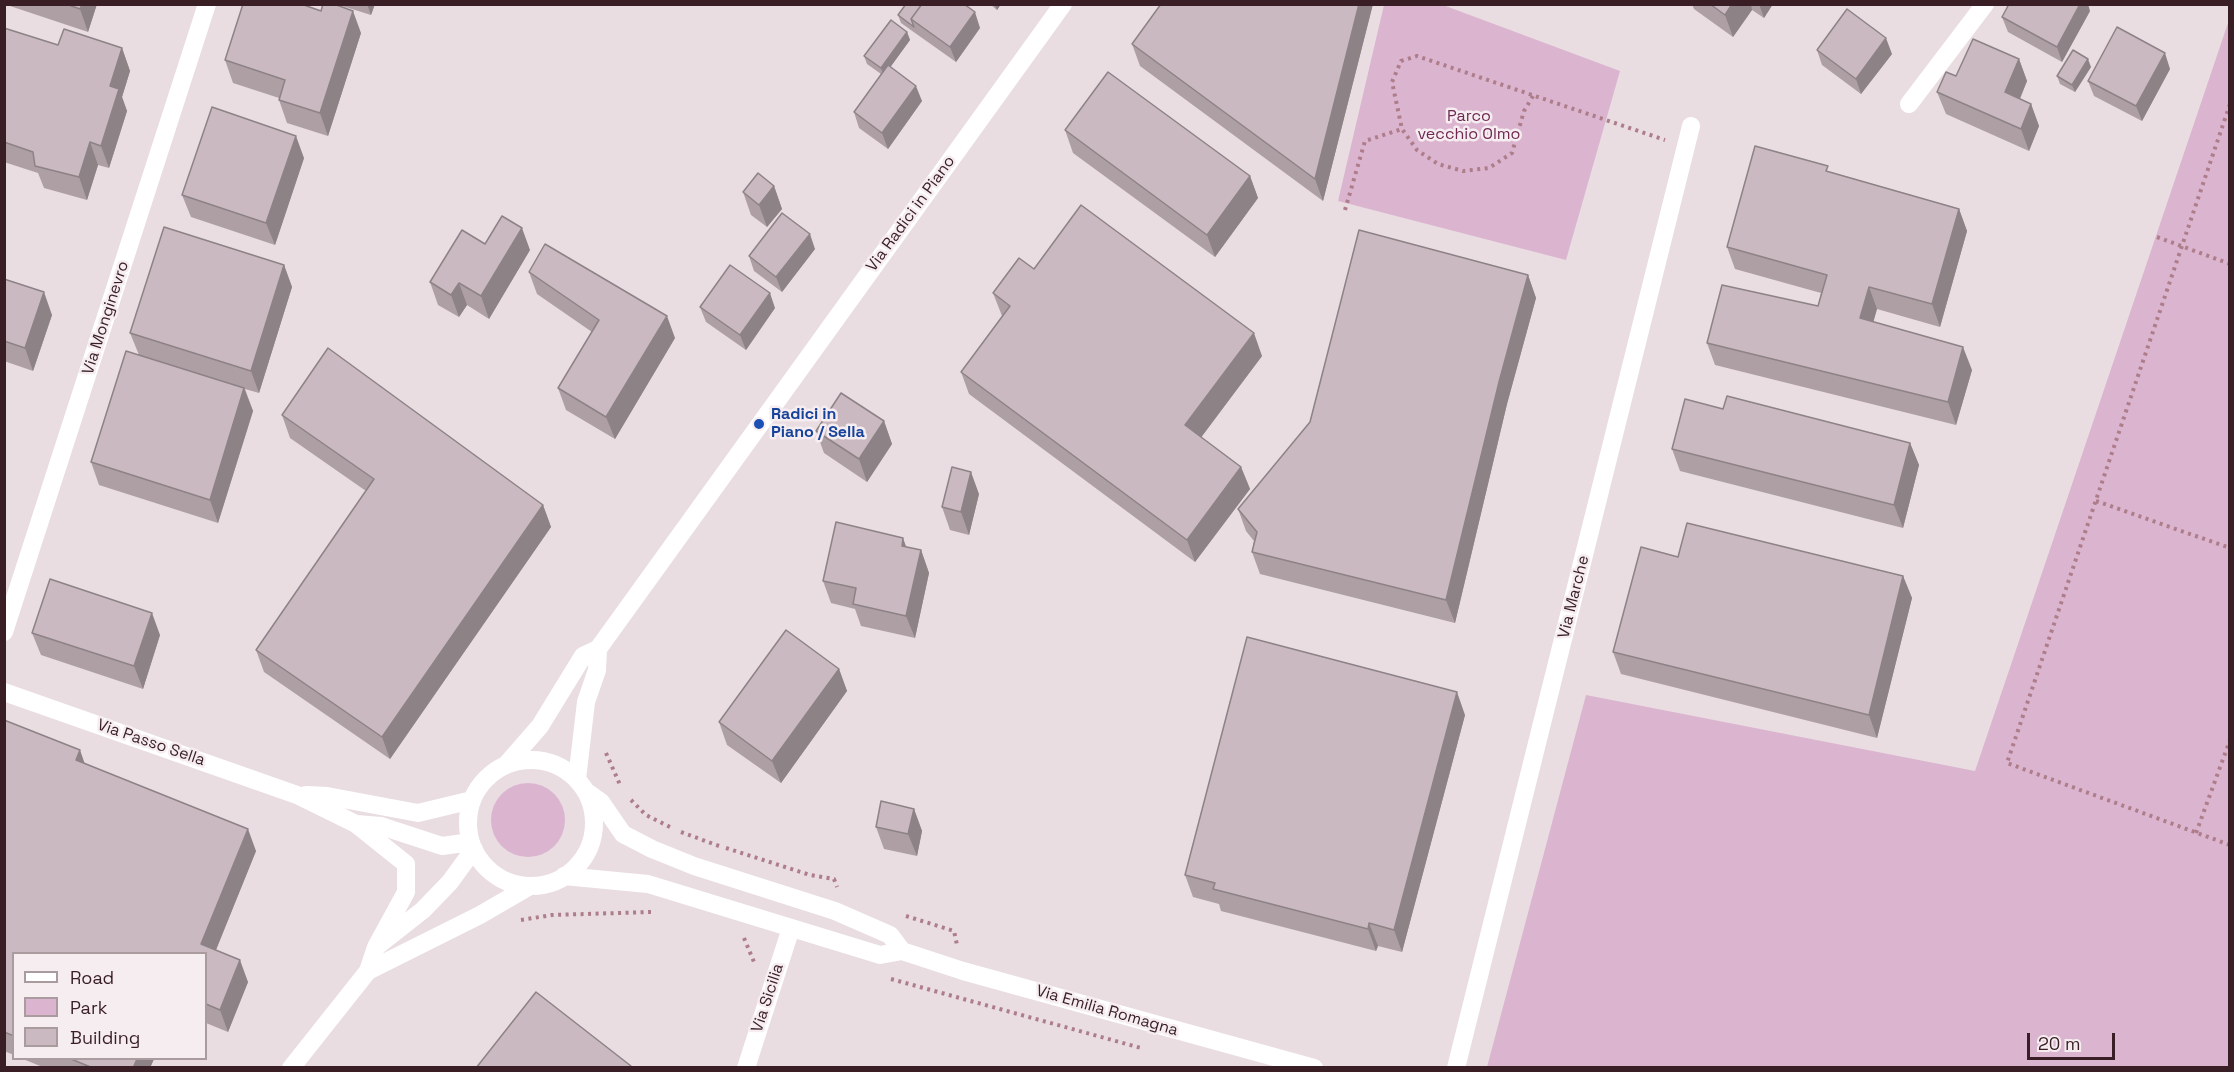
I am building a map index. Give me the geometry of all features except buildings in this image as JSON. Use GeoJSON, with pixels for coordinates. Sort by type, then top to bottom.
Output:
{"type":"FeatureCollection","features":[{"type":"Feature","properties":{"kind":"street","name":"Via Monginevro"},"geometry":{"type":"LineString","coordinates":[[4,632],[207,4]]}},
{"type":"Feature","properties":{"kind":"street","name":"Via Radici in Piano"},"geometry":{"type":"LineString","coordinates":[[598,649],[1063,4]]}},
{"type":"Feature","properties":{"kind":"street"},"geometry":{"type":"LineString","coordinates":[[1909,104],[1984,4]]}},
{"type":"Feature","properties":{"kind":"street","name":"Via Marche"},"geometry":{"type":"LineString","coordinates":[[1456,1068],[1691,126]]}},
{"type":"Feature","properties":{"kind":"street"},"geometry":{"type":"LineString","coordinates":[[506,765],[524,760],[544,761],[562,768],[582,785],[593,810],[594,829],[589,848],[579,864],[564,876],[548,884],[530,886],[515,884],[489,870],[473,845],[469,831],[472,800],[481,785],[506,765],[540,726],[583,656],[598,649],[597,670],[586,702],[582,785]]}},
{"type":"Feature","properties":{"kind":"street","name":"Via Passo Sella"},"geometry":{"type":"LineString","coordinates":[[4,692],[297,795],[356,824],[406,864],[406,892],[376,947]]}},
{"type":"Feature","properties":{"kind":"street","name":"Via Emilia Romagna"},"geometry":{"type":"LineString","coordinates":[[582,785],[601,802],[623,834],[652,849],[714,873],[835,911],[890,935],[902,951]]}},
{"type":"Feature","properties":{"kind":"street","name":"Via Passo Sella"},"geometry":{"type":"LineString","coordinates":[[297,795],[327,796],[418,813],[472,800]]}},
{"type":"Feature","properties":{"kind":"street","name":"Via Passo Sella"},"geometry":{"type":"LineString","coordinates":[[356,824],[381,826],[442,846],[473,845]]}},
{"type":"Feature","properties":{"kind":"street"},"geometry":{"type":"LineString","coordinates":[[291,1068],[369,971],[376,947],[423,910],[450,882],[473,845]]}},
{"type":"Feature","properties":{"kind":"street","name":"Via Emilia Romagna"},"geometry":{"type":"LineString","coordinates":[[564,876],[648,884],[880,955],[902,951],[974,974],[1314,1068]]}},
{"type":"Feature","properties":{"kind":"street"},"geometry":{"type":"LineString","coordinates":[[369,971],[480,915],[530,886]]}},
{"type":"Feature","properties":{"kind":"street","name":"Via Sicilia"},"geometry":{"type":"LineString","coordinates":[[746,1068],[791,928]]}},
{"type":"Feature","properties":{"kind":"path"},"geometry":{"type":"LineString","coordinates":[[1533,96],[1524,111],[1512,153],[1490,168],[1463,171],[1438,164],[1417,150],[1402,129],[1392,82],[1401,61],[1417,56],[1686,146]]}},
{"type":"Feature","properties":{"kind":"path"},"geometry":{"type":"LineString","coordinates":[[2229,104],[2007,763],[2229,845]]}},
{"type":"Feature","properties":{"kind":"path"},"geometry":{"type":"LineString","coordinates":[[1345,210],[1365,141],[1402,129]]}},
{"type":"Feature","properties":{"kind":"path"},"geometry":{"type":"LineString","coordinates":[[2157,237],[2229,264]]}},
{"type":"Feature","properties":{"kind":"path"},"geometry":{"type":"LineString","coordinates":[[2096,501],[2229,548]]}},
{"type":"Feature","properties":{"kind":"path"},"geometry":{"type":"LineString","coordinates":[[2196,833],[2229,740]]}},
{"type":"Feature","properties":{"kind":"path"},"geometry":{"type":"LineString","coordinates":[[602,742],[623,792],[646,815],[674,829]]}},
{"type":"Feature","properties":{"kind":"path"},"geometry":{"type":"LineString","coordinates":[[510,924],[552,915],[651,911],[662,914]]}},
{"type":"Feature","properties":{"kind":"path"},"geometry":{"type":"LineString","coordinates":[[734,934],[744,937],[755,964],[754,972]]}},
{"type":"Feature","properties":{"kind":"path"},"geometry":{"type":"LineString","coordinates":[[882,976],[1148,1050]]}},
{"type":"Feature","properties":{"kind":"green space","name":"Parco vecchio Olmo"},"geometry":{"type":"Polygon","coordinates":[[[1384,5],[1443,5],[1620,71],[1566,260],[1338,201],[1384,5]]]}},
{"type":"Feature","properties":{"kind":"green space"},"geometry":{"type":"Polygon","coordinates":[[[2229,20],[2229,1067],[1487,1067],[1586,695],[1975,771],[2229,20]]]}},
{"type":"Feature","properties":{"kind":"green space"},"geometry":{"type":"Polygon","coordinates":[[[521,783],[535,783],[549,789],[559,799],[565,813],[563,834],[549,851],[535,857],[521,857],[507,851],[497,841],[491,827],[491,813],[497,799],[507,789],[521,783]]]}},
{"type":"Feature","properties":{"kind":"place","name":"Radici in Piano / Sella"},"geometry":{"type":"Point","coordinates":[759,424]}}]}
